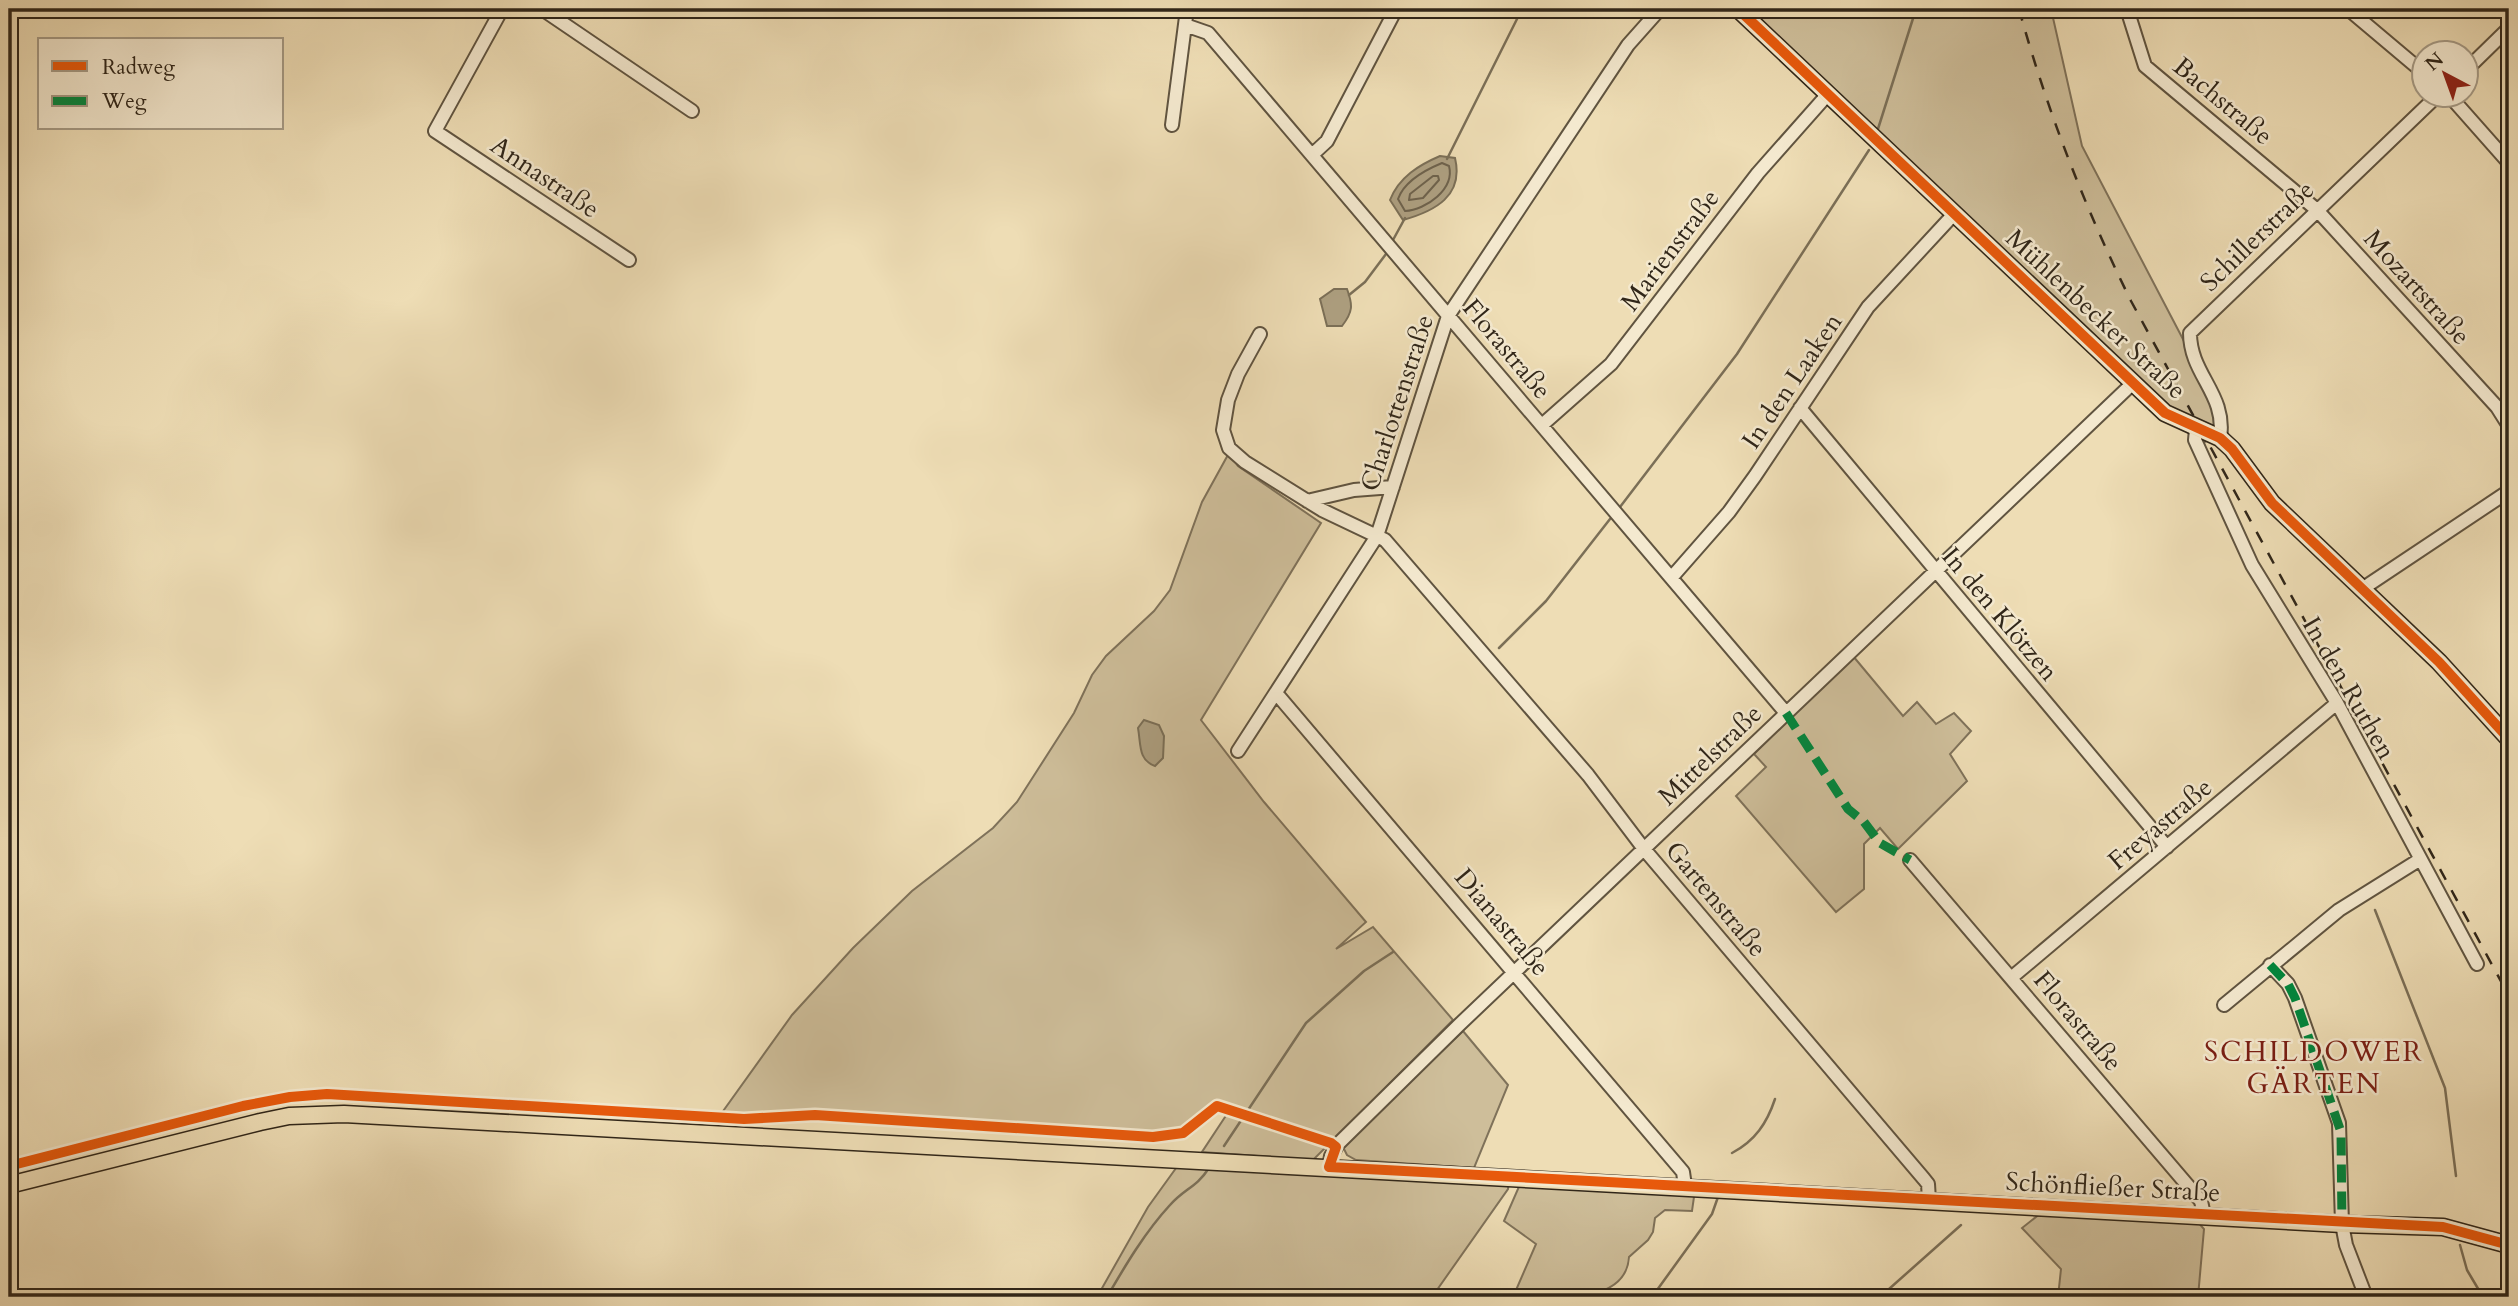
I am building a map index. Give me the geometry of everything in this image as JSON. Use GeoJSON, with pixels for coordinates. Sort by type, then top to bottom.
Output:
{"type":"FeatureCollection","features":[{"type":"Feature","properties":{"kind":"main road","name":"Mühlenbecker Straße"},"geometry":{"type":"LineString","coordinates":[[1738,9],[2165,412],[2196,429],[2220,438],[2232,449],[2272,503],[2439,662],[2509,739]]}},
{"type":"Feature","properties":{"kind":"main road","name":"Schönfließer Straße"},"geometry":{"type":"LineString","coordinates":[[9,1185],[260,1122],[317,1113],[1711,1187],[2342,1224],[2443,1227],[2509,1245]]}},
{"type":"Feature","properties":{"kind":"street","name":"Annastraße"},"geometry":{"type":"LineString","coordinates":[[502,9],[435,131],[629,260]]}},
{"type":"Feature","properties":{"kind":"street"},"geometry":{"type":"LineString","coordinates":[[542,9],[692,111]]}},
{"type":"Feature","properties":{"kind":"street"},"geometry":{"type":"LineString","coordinates":[[1172,125],[1187,9]]}},
{"type":"Feature","properties":{"kind":"street"},"geometry":{"type":"LineString","coordinates":[[1313,154],[1328,141],[1396,9]]}},
{"type":"Feature","properties":{"kind":"street","name":"Charlottenstraße"},"geometry":{"type":"LineString","coordinates":[[1238,751],[1318,631],[1329,605],[1377,536],[1448,316],[1621,55],[1660,9]]}},
{"type":"Feature","properties":{"kind":"street","name":"Bachstraße"},"geometry":{"type":"LineString","coordinates":[[2127,9],[2145,66],[2317,210]]}},
{"type":"Feature","properties":{"kind":"street"},"geometry":{"type":"LineString","coordinates":[[2348,9],[2410,61]]}},
{"type":"Feature","properties":{"kind":"street","name":"Florastraße"},"geometry":{"type":"LineString","coordinates":[[1185,25],[1208,33],[1786,713]]}},
{"type":"Feature","properties":{"kind":"street"},"geometry":{"type":"LineString","coordinates":[[2480,56],[2509,28]]}},
{"type":"Feature","properties":{"kind":"street","name":"Marienstraße"},"geometry":{"type":"LineString","coordinates":[[1542,425],[1611,364],[1758,173],[1828,94]]}},
{"type":"Feature","properties":{"kind":"street","name":"Schillerstraße"},"geometry":{"type":"LineString","coordinates":[[2220,438],[2221,410],[2197,366],[2190,347],[2190,333],[2424,108]]}},
{"type":"Feature","properties":{"kind":"street"},"geometry":{"type":"LineString","coordinates":[[2460,108],[2509,163]]}},
{"type":"Feature","properties":{"kind":"street","name":"Mozartstraße"},"geometry":{"type":"LineString","coordinates":[[2317,210],[2497,407],[2509,426]]}},
{"type":"Feature","properties":{"kind":"street","name":"In den Laaken"},"geometry":{"type":"LineString","coordinates":[[1672,578],[1729,512],[1868,307],[1954,214]]}},
{"type":"Feature","properties":{"kind":"street","name":"Gartenstraße"},"geometry":{"type":"LineString","coordinates":[[1260,334],[1244,362],[1228,400],[1224,419],[1225,441],[1244,462],[1307,501],[1385,540],[1588,775],[1644,849],[1924,1179],[1928,1184],[1929,1200]]}},
{"type":"Feature","properties":{"kind":"street","name":"Mittelstraße"},"geometry":{"type":"LineString","coordinates":[[1329,1167],[1331,1156],[1338,1144],[2133,383]]}},
{"type":"Feature","properties":{"kind":"street","name":"In den Klötzen"},"geometry":{"type":"LineString","coordinates":[[1800,408],[2167,847]]}},
{"type":"Feature","properties":{"kind":"street","name":"In den Ruthen"},"geometry":{"type":"LineString","coordinates":[[2196,429],[2195,440],[2252,565],[2337,703],[2477,964]]}},
{"type":"Feature","properties":{"kind":"street"},"geometry":{"type":"LineString","coordinates":[[1307,501],[1377,486],[1393,487]]}},
{"type":"Feature","properties":{"kind":"street"},"geometry":{"type":"LineString","coordinates":[[2362,589],[2509,491]]}},
{"type":"Feature","properties":{"kind":"street","name":"Dianastraße"},"geometry":{"type":"LineString","coordinates":[[1276,693],[1683,1172],[1685,1186]]}},
{"type":"Feature","properties":{"kind":"street","name":"Freyastraße"},"geometry":{"type":"LineString","coordinates":[[2011,978],[2337,703]]}},
{"type":"Feature","properties":{"kind":"street","name":"Florastraße"},"geometry":{"type":"LineString","coordinates":[[1910,860],[2201,1201],[2204,1215]]}},
{"type":"Feature","properties":{"kind":"street"},"geometry":{"type":"LineString","coordinates":[[2224,1005],[2339,910],[2419,860]]}},
{"type":"Feature","properties":{"kind":"street"},"geometry":{"type":"LineString","coordinates":[[2270,965],[2288,984],[2295,998],[2339,1123],[2342,1224],[2346,1245],[2366,1297]]}},
{"type":"Feature","properties":{"kind":"shaded area"},"geometry":{"type":"Polygon","coordinates":[[[1741,9],[2051,9],[2082,146],[2197,366],[2220,433],[2205,442],[2192,423],[2161,400],[1741,9]]]}},
{"type":"Feature","properties":{"kind":"shaded area"},"geometry":{"type":"Polygon","coordinates":[[[1229,453],[1238,466],[1321,523],[1201,720],[1264,802],[1366,922],[1336,949],[1373,927],[1453,1020],[1313,1160],[1202,1152],[1231,1108],[1214,1104],[1179,1132],[1153,1135],[814,1114],[739,1117],[721,1114],[792,1015],[853,948],[912,891],[993,828],[1017,802],[1074,713],[1092,675],[1106,656],[1154,611],[1170,590],[1202,502],[1229,453]]]}},
{"type":"Feature","properties":{"kind":"shaded area"},"geometry":{"type":"Polygon","coordinates":[[[1853,656],[1903,716],[1917,702],[1936,724],[1954,713],[1971,731],[1950,754],[1967,781],[1898,849],[1880,828],[1864,844],[1864,889],[1836,912],[1736,796],[1766,767],[1754,754],[1853,656]]]}},
{"type":"Feature","properties":{"kind":"shaded area"},"geometry":{"type":"Polygon","coordinates":[[[1463,1031],[1508,1085],[1474,1168],[1356,1160],[1347,1155],[1342,1145],[1463,1031]]]}},
{"type":"Feature","properties":{"kind":"shaded area"},"geometry":{"type":"Polygon","coordinates":[[[1179,1164],[1509,1182],[1508,1189],[1432,1297],[1097,1297],[1148,1207],[1179,1164]]]}},
{"type":"Feature","properties":{"kind":"shaded area"},"geometry":{"type":"Polygon","coordinates":[[[1521,1182],[1695,1190],[1692,1211],[1665,1210],[1655,1218],[1653,1232],[1629,1257],[1625,1273],[1615,1284],[1584,1295],[1513,1297],[1536,1244],[1504,1221],[1521,1182]]]}},
{"type":"Feature","properties":{"kind":"shaded area"},"geometry":{"type":"Polygon","coordinates":[[[2041,1213],[2197,1221],[2204,1229],[2198,1297],[2058,1297],[2061,1269],[2022,1228],[2041,1213]]]}},
{"type":"Feature","properties":{"kind":"water"},"geometry":{"type":"Polygon","coordinates":[[[1440,156],[1455,158],[1457,171],[1451,192],[1426,212],[1403,220],[1390,200],[1394,192],[1410,173],[1440,156]]]}},
{"type":"Feature","properties":{"kind":"water"},"geometry":{"type":"Polygon","coordinates":[[[1334,289],[1347,289],[1350,300],[1350,312],[1342,326],[1327,326],[1320,299],[1334,289]]]}},
{"type":"Feature","properties":{"kind":"water"},"geometry":{"type":"Polygon","coordinates":[[[1144,720],[1159,725],[1164,736],[1163,758],[1155,766],[1146,760],[1141,751],[1138,728],[1144,720]]]}},
{"type":"Feature","properties":{"kind":"waterway"},"geometry":{"type":"LineString","coordinates":[[1447,159],[1522,9]]}},
{"type":"Feature","properties":{"kind":"waterway"},"geometry":{"type":"LineString","coordinates":[[1877,132],[1916,9]]}},
{"type":"Feature","properties":{"kind":"waterway"},"geometry":{"type":"LineString","coordinates":[[1620,507],[1737,354],[1869,150]]}},
{"type":"Feature","properties":{"kind":"waterway"},"geometry":{"type":"LineString","coordinates":[[1393,240],[1405,218]]}},
{"type":"Feature","properties":{"kind":"waterway"},"geometry":{"type":"LineString","coordinates":[[1349,295],[1365,282],[1386,254]]}},
{"type":"Feature","properties":{"kind":"waterway"},"geometry":{"type":"LineString","coordinates":[[1499,648],[1546,601],[1610,519]]}},
{"type":"Feature","properties":{"kind":"waterway"},"geometry":{"type":"LineString","coordinates":[[2375,910],[2445,1088],[2456,1176]]}},
{"type":"Feature","properties":{"kind":"waterway"},"geometry":{"type":"LineString","coordinates":[[1224,1146],[1306,1023],[1364,971],[1393,952]]}},
{"type":"Feature","properties":{"kind":"waterway"},"geometry":{"type":"LineString","coordinates":[[1732,1153],[1747,1143],[1759,1130],[1775,1099]]}},
{"type":"Feature","properties":{"kind":"waterway"},"geometry":{"type":"LineString","coordinates":[[1107,1297],[1152,1226],[1175,1199],[1200,1180],[1209,1168]]}},
{"type":"Feature","properties":{"kind":"waterway"},"geometry":{"type":"LineString","coordinates":[[1652,1297],[1712,1214],[1718,1197]]}},
{"type":"Feature","properties":{"kind":"waterway"},"geometry":{"type":"LineString","coordinates":[[1880,1297],[1961,1225]]}},
{"type":"Feature","properties":{"kind":"waterway"},"geometry":{"type":"LineString","coordinates":[[2460,1245],[2467,1270],[2483,1297]]}},
{"type":"Feature","properties":{"kind":"railway"},"geometry":{"type":"LineString","coordinates":[[2019,9],[2068,157],[2131,301],[2509,996]]}},
{"type":"Feature","properties":{"kind":"marked path"},"geometry":{"type":"LineString","coordinates":[[1786,713],[1848,809],[1864,822],[1880,843],[1910,860]]}},
{"type":"Feature","properties":{"kind":"marked path"},"geometry":{"type":"LineString","coordinates":[[2270,965],[2288,984],[2295,998],[2341,1132],[2342,1224]]}},
{"type":"Feature","properties":{"kind":"cycle path"},"geometry":{"type":"LineString","coordinates":[[1738,9],[2165,413],[2220,438],[2232,449],[2272,503],[2439,662],[2509,739]]}},
{"type":"Feature","properties":{"kind":"cycle path"},"geometry":{"type":"LineString","coordinates":[[9,1166],[243,1106],[290,1097],[327,1094],[744,1119],[815,1115],[1153,1137],[1183,1133],[1217,1106],[1331,1143],[1336,1147],[1329,1167],[2443,1227],[2509,1245]]}},
{"type":"Feature","properties":{"kind":"district","name":"SCHILDOWER GÄRTEN"},"geometry":{"type":"Point","coordinates":[2314,1068]}}]}
